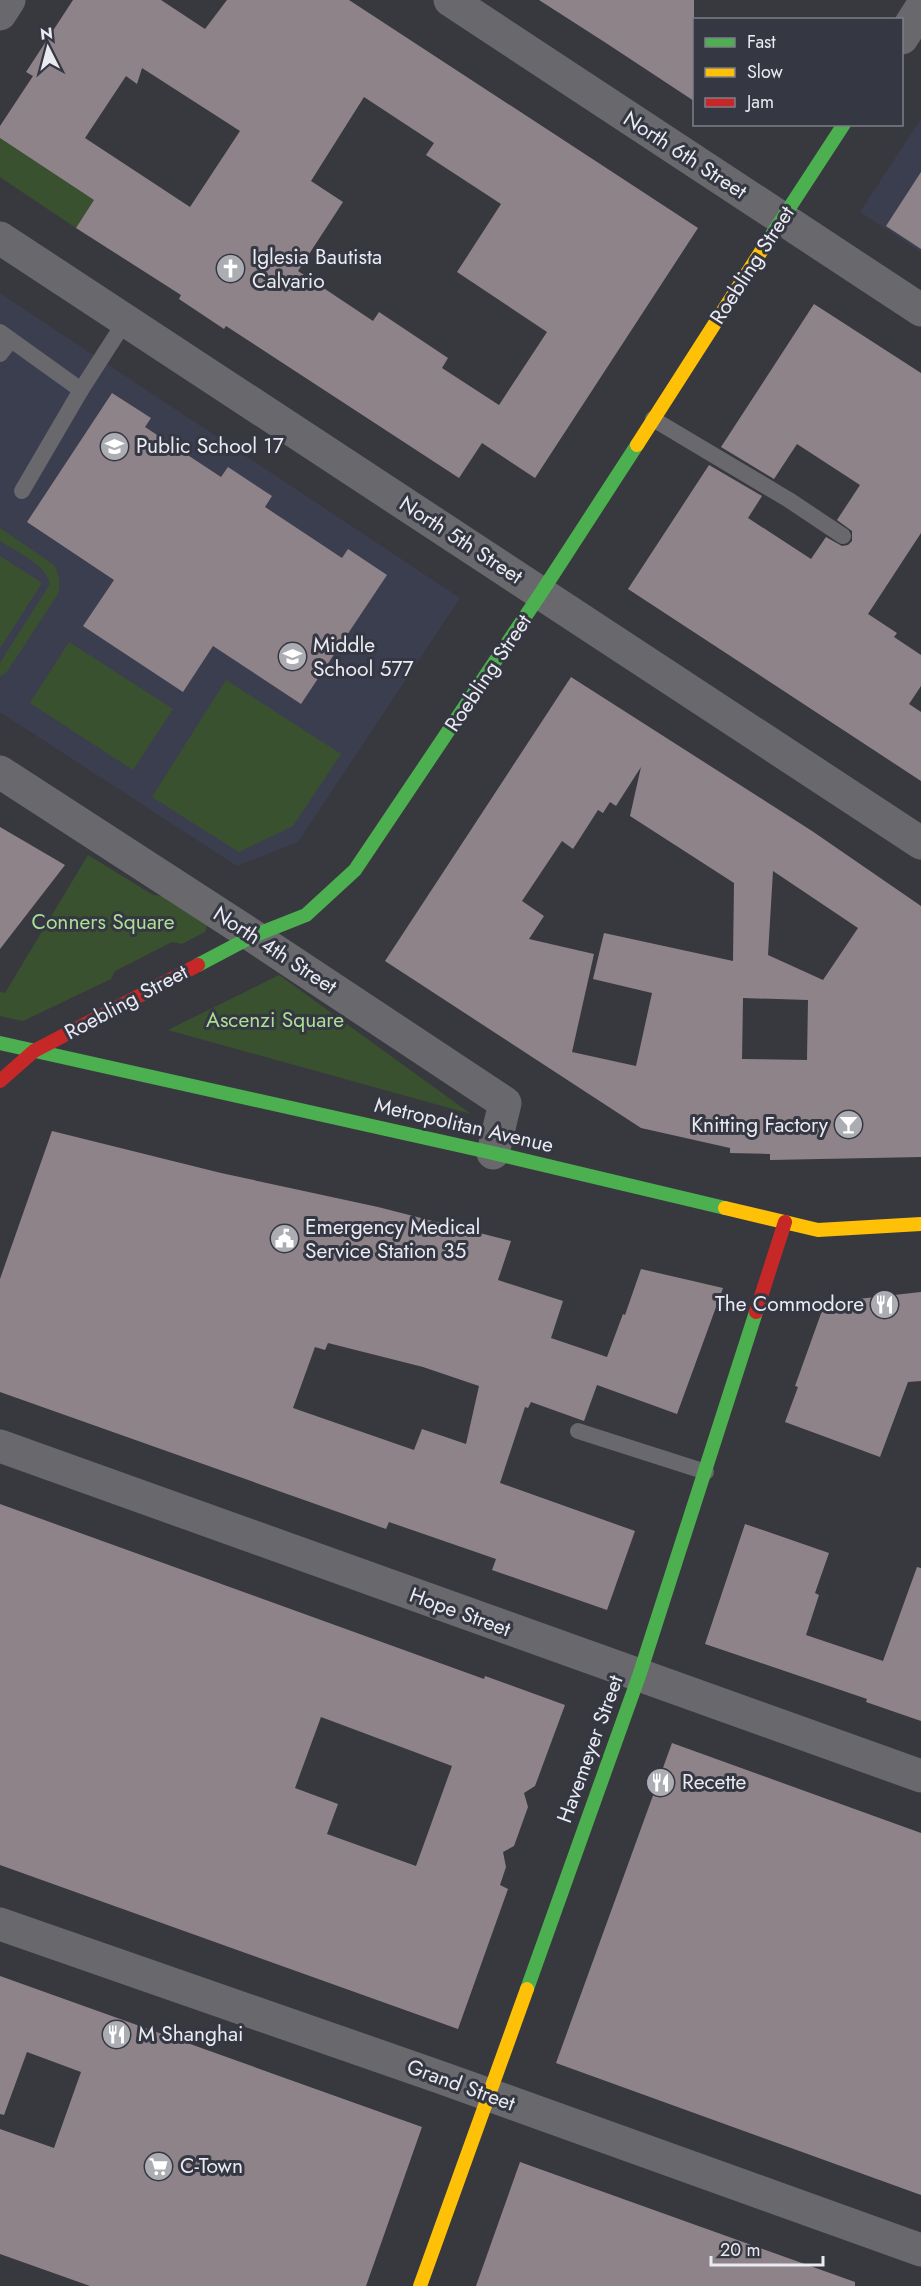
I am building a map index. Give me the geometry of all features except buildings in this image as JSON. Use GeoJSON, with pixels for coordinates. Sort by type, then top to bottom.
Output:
{"type":"FeatureCollection","features":[{"type":"Feature","properties":{"kind":"street"},"geometry":{"type":"LineString","coordinates":[[0,14],[9,0]]}},
{"type":"Feature","properties":{"kind":"street","name":"North 6th Street"},"geometry":{"type":"LineString","coordinates":[[450,0],[921,310]]}},
{"type":"Feature","properties":{"kind":"street"},"geometry":{"type":"LineString","coordinates":[[903,36],[921,8]]}},
{"type":"Feature","properties":{"kind":"street","name":"Roebling Street"},"geometry":{"type":"LineString","coordinates":[[0,1081],[34,1051],[253,936],[306,915],[355,870],[541,593],[843,126]]}},
{"type":"Feature","properties":{"kind":"street","name":"North 5th Street"},"geometry":{"type":"LineString","coordinates":[[0,238],[921,843]]}},
{"type":"Feature","properties":{"kind":"street","name":"North 4th Street"},"geometry":{"type":"LineString","coordinates":[[0,772],[505,1103],[493,1153]]}},
{"type":"Feature","properties":{"kind":"street","name":"Metropolitan Avenue"},"geometry":{"type":"LineString","coordinates":[[0,1043],[493,1153],[818,1230],[921,1224]]}},
{"type":"Feature","properties":{"kind":"street","name":"Havemeyer Street"},"geometry":{"type":"LineString","coordinates":[[420,2286],[639,1676],[785,1222]]}},
{"type":"Feature","properties":{"kind":"street","name":"Hope Street"},"geometry":{"type":"LineString","coordinates":[[0,1446],[921,1776]]}},
{"type":"Feature","properties":{"kind":"street","name":"Grand Street"},"geometry":{"type":"LineString","coordinates":[[0,1924],[488,2094],[921,2250]]}},
{"type":"Feature","properties":{"kind":"lane"},"geometry":{"type":"LineString","coordinates":[[22,491],[81,390],[126,320]]}},
{"type":"Feature","properties":{"kind":"lane"},"geometry":{"type":"LineString","coordinates":[[0,354],[5,336],[81,390]]}},
{"type":"Feature","properties":{"kind":"lane"},"geometry":{"type":"LineString","coordinates":[[653,419],[789,500],[843,536]]}},
{"type":"Feature","properties":{"kind":"lane"},"geometry":{"type":"LineString","coordinates":[[578,1431],[706,1472]]}},
{"type":"Feature","properties":{"kind":"shaded area"},"geometry":{"type":"Polygon","coordinates":[[[921,119],[921,252],[860,212],[921,119]]]}},
{"type":"Feature","properties":{"kind":"shaded area","name":"Public School 17"},"geometry":{"type":"Polygon","coordinates":[[[0,293],[460,598],[298,842],[237,866],[0,712],[0,293]]]}},
{"type":"Feature","properties":{"kind":"green space"},"geometry":{"type":"Polygon","coordinates":[[[0,138],[94,200],[76,228],[0,177],[0,138]]]}},
{"type":"Feature","properties":{"kind":"green space"},"geometry":{"type":"Polygon","coordinates":[[[0,528],[54,565],[59,583],[58,594],[6,673],[0,676],[0,663],[50,584],[37,564],[0,541],[0,528]]]}},
{"type":"Feature","properties":{"kind":"green space"},"geometry":{"type":"Polygon","coordinates":[[[0,556],[42,583],[0,648],[0,556]]]}},
{"type":"Feature","properties":{"kind":"green space"},"geometry":{"type":"Polygon","coordinates":[[[69,642],[173,709],[133,770],[30,703],[69,642]]]}},
{"type":"Feature","properties":{"kind":"green space"},"geometry":{"type":"Polygon","coordinates":[[[226,680],[341,754],[293,826],[239,852],[152,797],[226,680]]]}},
{"type":"Feature","properties":{"kind":"green space","name":"Conners Square"},"geometry":{"type":"Polygon","coordinates":[[[88,855],[153,895],[172,897],[208,920],[205,932],[182,944],[172,942],[115,971],[111,979],[23,1021],[0,1016],[0,992],[5,993],[88,855]]]}},
{"type":"Feature","properties":{"kind":"green space","name":"Ascenzi Square"},"geometry":{"type":"Polygon","coordinates":[[[279,975],[471,1114],[168,1030],[279,975]]]}},
{"type":"Feature","properties":{"kind":"traffic: fast"},"geometry":{"type":"LineString","coordinates":[[769,239],[843,126]]}},
{"type":"Feature","properties":{"kind":"traffic: fast"},"geometry":{"type":"LineString","coordinates":[[198,965],[253,936],[306,915],[355,870],[541,593],[637,445]]}},
{"type":"Feature","properties":{"kind":"traffic: fast"},"geometry":{"type":"LineString","coordinates":[[0,1043],[493,1153],[725,1208]]}},
{"type":"Feature","properties":{"kind":"traffic: fast"},"geometry":{"type":"LineString","coordinates":[[527,1989],[639,1676],[756,1312]]}},
{"type":"Feature","properties":{"kind":"traffic: slow"},"geometry":{"type":"LineString","coordinates":[[637,445],[769,239]]}},
{"type":"Feature","properties":{"kind":"traffic: slow"},"geometry":{"type":"LineString","coordinates":[[725,1208],[818,1230],[921,1224]]}},
{"type":"Feature","properties":{"kind":"traffic: slow"},"geometry":{"type":"LineString","coordinates":[[420,2286],[527,1989]]}},
{"type":"Feature","properties":{"kind":"traffic: jam"},"geometry":{"type":"LineString","coordinates":[[0,1081],[34,1051],[198,965]]}},
{"type":"Feature","properties":{"kind":"traffic: jam"},"geometry":{"type":"LineString","coordinates":[[756,1312],[785,1222]]}},
{"type":"Feature","properties":{"kind":"place","name":"Iglesia Bautista Calvario"},"geometry":{"type":"Point","coordinates":[231,269]}},
{"type":"Feature","properties":{"kind":"place","name":"Public School 17"},"geometry":{"type":"Point","coordinates":[115,446]}},
{"type":"Feature","properties":{"kind":"place","name":"Middle School 577"},"geometry":{"type":"Point","coordinates":[292,657]}},
{"type":"Feature","properties":{"kind":"place","name":"Knitting Factory"},"geometry":{"type":"Point","coordinates":[849,1125]}},
{"type":"Feature","properties":{"kind":"place","name":"Emergency Medical Service Station 35"},"geometry":{"type":"Point","coordinates":[284,1239]}},
{"type":"Feature","properties":{"kind":"place","name":"The Commodore"},"geometry":{"type":"Point","coordinates":[885,1304]}},
{"type":"Feature","properties":{"kind":"place","name":"Recette"},"geometry":{"type":"Point","coordinates":[661,1782]}},
{"type":"Feature","properties":{"kind":"place","name":"M Shanghai"},"geometry":{"type":"Point","coordinates":[117,2034]}},
{"type":"Feature","properties":{"kind":"place","name":"C-Town"},"geometry":{"type":"Point","coordinates":[159,2166]}}]}
